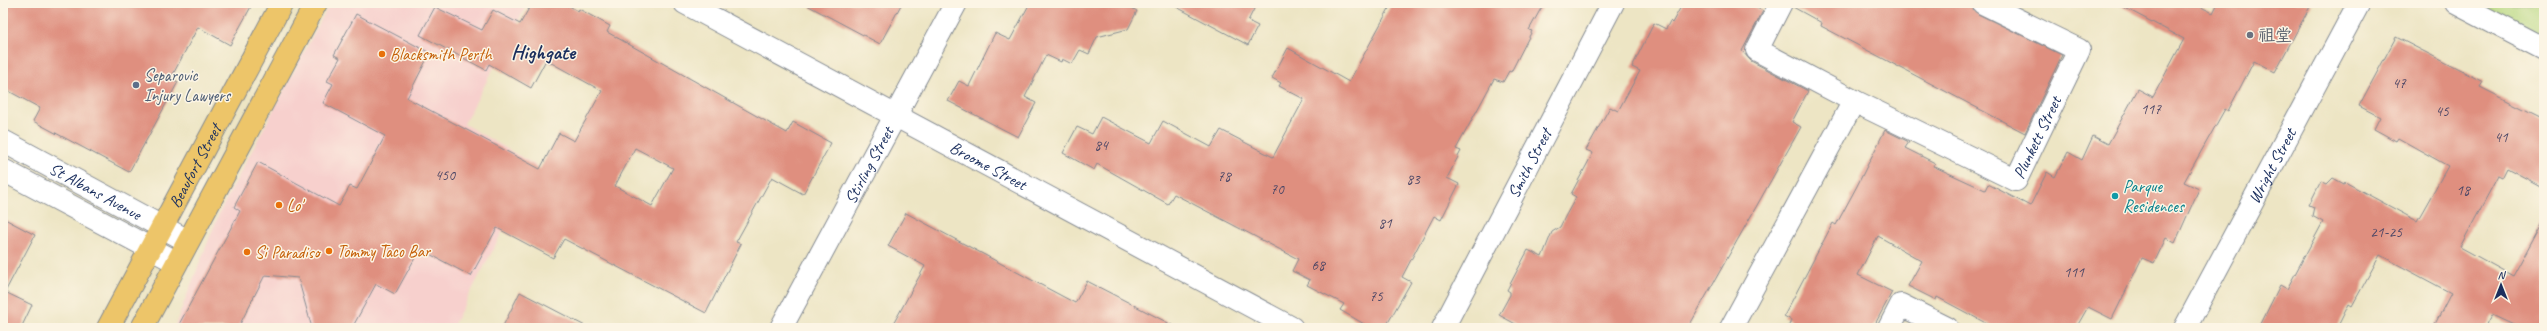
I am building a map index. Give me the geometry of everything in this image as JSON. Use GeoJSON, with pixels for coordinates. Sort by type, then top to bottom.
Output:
{"type":"FeatureCollection","features":[{"type":"Feature","properties":{"kind":"main road","name":"Beaufort Street"},"geometry":{"type":"LineString","coordinates":[[108,328],[282,3]]}},
{"type":"Feature","properties":{"kind":"main road","name":"Beaufort Street"},"geometry":{"type":"LineString","coordinates":[[142,328],[316,3]]}},
{"type":"Feature","properties":{"kind":"street","name":"Broome Street"},"geometry":{"type":"LineString","coordinates":[[684,3],[1292,328]]}},
{"type":"Feature","properties":{"kind":"street","name":"Stirling Street"},"geometry":{"type":"LineString","coordinates":[[781,328],[956,3]]}},
{"type":"Feature","properties":{"kind":"street","name":"Smith Street"},"geometry":{"type":"LineString","coordinates":[[1445,326],[1548,124],[1613,3]]}},
{"type":"Feature","properties":{"kind":"street","name":"Plunkett Street"},"geometry":{"type":"LineString","coordinates":[[1781,3],[1757,50],[1854,101],[2016,180],[2079,50],[1983,3]]}},
{"type":"Feature","properties":{"kind":"street","name":"Wright Street"},"geometry":{"type":"LineString","coordinates":[[2184,328],[2359,3]]}},
{"type":"Feature","properties":{"kind":"street"},"geometry":{"type":"LineString","coordinates":[[2456,3],[2544,49]]}},
{"type":"Feature","properties":{"kind":"street"},"geometry":{"type":"LineString","coordinates":[[1731,328],[1854,101]]}},
{"type":"Feature","properties":{"kind":"street","name":"St Albans Avenue"},"geometry":{"type":"LineString","coordinates":[[3,142],[188,241]]}},
{"type":"Feature","properties":{"kind":"street","name":"St Albans Avenue"},"geometry":{"type":"LineString","coordinates":[[3,170],[176,262]]}},
{"type":"Feature","properties":{"kind":"street"},"geometry":{"type":"LineString","coordinates":[[1889,328],[1901,305],[1947,328]]}},
{"type":"Feature","properties":{"kind":"shaded area"},"geometry":{"type":"Polygon","coordinates":[[[330,3],[528,3],[464,124],[537,166],[452,328],[174,328],[220,211],[330,3]]]}},
{"type":"Feature","properties":{"kind":"green space"},"geometry":{"type":"Polygon","coordinates":[[[2456,3],[2544,3],[2544,49],[2456,3]]]}},
{"type":"Feature","properties":{"kind":"building"},"geometry":{"type":"Polygon","coordinates":[[[3,3],[253,3],[230,45],[198,27],[171,78],[178,82],[129,172],[33,121],[40,108],[3,88],[3,3]]]}},
{"type":"Feature","properties":{"kind":"building"},"geometry":{"type":"Polygon","coordinates":[[[532,3],[564,3],[578,11],[579,9],[610,26],[607,32],[787,133],[793,122],[831,143],[803,194],[772,177],[736,242],[741,244],[706,313],[564,239],[553,258],[497,228],[471,276],[420,249],[395,294],[376,284],[352,328],[312,328],[298,278],[265,275],[238,328],[177,328],[240,211],[234,207],[258,162],[339,206],[350,186],[357,189],[385,136],[323,103],[333,84],[327,81],[340,58],[334,55],[356,14],[430,53],[407,98],[540,169],[559,133],[574,141],[602,91],[546,60],[531,88],[489,64],[486,70],[420,35],[435,7],[482,30],[493,10],[520,24],[532,3]],[[635,148],[615,186],[652,206],[673,168],[635,148]]]}},
{"type":"Feature","properties":{"kind":"building"},"geometry":{"type":"Polygon","coordinates":[[[803,3],[902,3],[880,44],[803,3]]]}},
{"type":"Feature","properties":{"kind":"building"},"geometry":{"type":"Polygon","coordinates":[[[1030,3],[1123,3],[1137,11],[1128,29],[1097,37],[1089,54],[1080,50],[1072,64],[1062,59],[1061,62],[1046,55],[1025,97],[1036,103],[1018,137],[948,101],[959,81],[969,86],[995,33],[1010,40],[1030,3]]]}},
{"type":"Feature","properties":{"kind":"building"},"geometry":{"type":"Polygon","coordinates":[[[1169,3],[1257,3],[1248,21],[1258,26],[1248,45],[1169,3]]]}},
{"type":"Feature","properties":{"kind":"building"},"geometry":{"type":"Polygon","coordinates":[[[1392,3],[1544,3],[1529,30],[1532,31],[1511,72],[1509,71],[1503,82],[1494,79],[1456,149],[1461,151],[1447,178],[1459,184],[1441,220],[1434,216],[1402,277],[1411,282],[1385,328],[1371,328],[1340,310],[1344,304],[1307,285],[1310,280],[1292,271],[1298,259],[1174,194],[1168,204],[1097,164],[1094,170],[1063,153],[1077,127],[1092,134],[1101,117],[1151,143],[1163,121],[1211,147],[1221,130],[1273,157],[1304,99],[1279,86],[1281,83],[1272,78],[1288,48],[1349,82],[1392,3]]]}},
{"type":"Feature","properties":{"kind":"building"},"geometry":{"type":"Polygon","coordinates":[[[1683,3],[1747,3],[1763,11],[1742,51],[1751,61],[1808,91],[1792,122],[1801,127],[1688,328],[1523,328],[1499,315],[1510,295],[1510,292],[1507,290],[1528,250],[1542,257],[1552,232],[1560,227],[1576,197],[1571,194],[1593,153],[1586,150],[1610,107],[1618,111],[1640,71],[1632,67],[1654,23],[1666,29],[1670,21],[1672,23],[1683,3]]]}},
{"type":"Feature","properties":{"kind":"building"},"geometry":{"type":"Polygon","coordinates":[[[1793,3],[1968,3],[1978,14],[2062,55],[2025,133],[1821,26],[1822,23],[1793,7],[1793,3]]]}},
{"type":"Feature","properties":{"kind":"building"},"geometry":{"type":"Polygon","coordinates":[[[2116,3],[2193,3],[2213,13],[2218,3],[2312,3],[2275,72],[2254,61],[2228,111],[2225,109],[2184,182],[2199,189],[2175,243],[2166,238],[2154,263],[2142,258],[2112,319],[2088,307],[2076,328],[1995,328],[1937,297],[1936,300],[1908,286],[1922,261],[1878,236],[1858,275],[1892,292],[1873,328],[1788,328],[1791,320],[1784,316],[1833,223],[1836,225],[1885,130],[1909,142],[1905,148],[1935,163],[1933,166],[1985,190],[1988,184],[2030,206],[2047,172],[2055,177],[2068,152],[2082,160],[2093,136],[2108,144],[2138,89],[2153,97],[2184,39],[2116,3]]]}},
{"type":"Feature","properties":{"kind":"building"},"geometry":{"type":"Polygon","coordinates":[[[2396,37],[2483,82],[2480,87],[2544,119],[2544,188],[2507,168],[2502,178],[2498,176],[2460,247],[2513,276],[2544,219],[2544,328],[2520,328],[2492,315],[2485,328],[2433,328],[2451,293],[2380,255],[2352,306],[2349,304],[2337,328],[2259,328],[2280,285],[2287,289],[2323,222],[2312,216],[2314,207],[2309,205],[2321,181],[2327,184],[2333,178],[2344,184],[2345,182],[2417,221],[2448,166],[2398,138],[2396,141],[2374,129],[2380,117],[2359,106],[2396,37]]]}},
{"type":"Feature","properties":{"kind":"building"},"geometry":{"type":"Polygon","coordinates":[[[906,213],[1075,303],[1087,281],[1178,328],[891,328],[925,266],[888,246],[906,213]]]}},
{"type":"Feature","properties":{"kind":"building"},"geometry":{"type":"Polygon","coordinates":[[[3,218],[35,235],[5,292],[32,305],[21,328],[3,328],[3,218]]]}},
{"type":"Feature","properties":{"kind":"building"},"geometry":{"type":"Polygon","coordinates":[[[520,292],[589,328],[502,328],[520,292]]]}},
{"type":"Feature","properties":{"kind":"place","name":"祖堂"},"geometry":{"type":"Point","coordinates":[2250,35]}},
{"type":"Feature","properties":{"kind":"place","name":"Blacksmith Perth"},"geometry":{"type":"Point","coordinates":[382,54]}},
{"type":"Feature","properties":{"kind":"place","name":"Separovic Injury Lawyers"},"geometry":{"type":"Point","coordinates":[136,85]}},
{"type":"Feature","properties":{"kind":"place","name":"Parque Residences"},"geometry":{"type":"Point","coordinates":[2115,196]}},
{"type":"Feature","properties":{"kind":"place","name":"Lo'"},"geometry":{"type":"Point","coordinates":[279,205]}},
{"type":"Feature","properties":{"kind":"place","name":"Tommy Taco Bar"},"geometry":{"type":"Point","coordinates":[329,251]}},
{"type":"Feature","properties":{"kind":"place","name":"Si Paradiso"},"geometry":{"type":"Point","coordinates":[247,252]}},
{"type":"Feature","properties":{"kind":"district","name":"Highgate"},"geometry":{"type":"Point","coordinates":[543,52]}}]}
